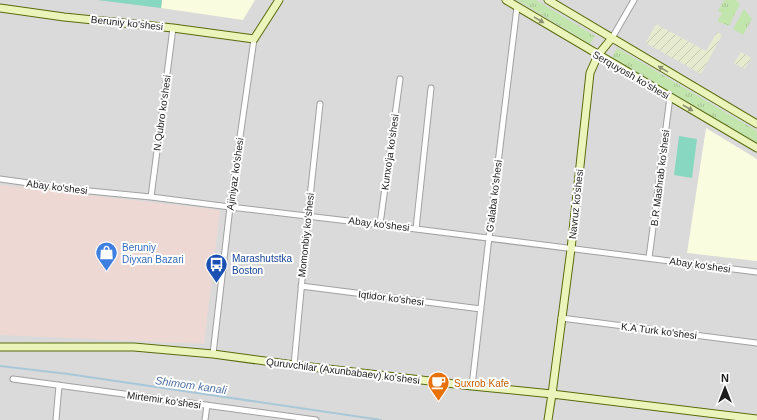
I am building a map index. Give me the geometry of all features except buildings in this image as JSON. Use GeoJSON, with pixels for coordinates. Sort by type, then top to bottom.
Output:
{"type":"FeatureCollection","features":[{"type":"Feature","properties":{"kind":"street","name":"Ajiniyaz ko'shesi"},"geometry":{"type":"LineString","coordinates":[[213,354],[230,207],[254,39],[279,0]]}},
{"type":"Feature","properties":{"kind":"street","name":"Serquyosh ko'shesi"},"geometry":{"type":"LineString","coordinates":[[506,0],[757,148]]}},
{"type":"Feature","properties":{"kind":"street"},"geometry":{"type":"LineString","coordinates":[[548,0],[757,124]]}},
{"type":"Feature","properties":{"kind":"street","name":"Navruz ko'shesi"},"geometry":{"type":"LineString","coordinates":[[548,420],[571,249],[590,73],[598,55],[612,38],[634,0]]}},
{"type":"Feature","properties":{"kind":"street","name":"G'alaba ko'shesi"},"geometry":{"type":"LineString","coordinates":[[472,386],[517,7]]}},
{"type":"Feature","properties":{"kind":"street","name":"Beruniy ko'shesi"},"geometry":{"type":"LineString","coordinates":[[0,8],[254,39]]}},
{"type":"Feature","properties":{"kind":"street","name":"N.Qubro ko'shesi"},"geometry":{"type":"LineString","coordinates":[[151,197],[173,28]]}},
{"type":"Feature","properties":{"kind":"street","name":"Kunxo'ja ko'shesi"},"geometry":{"type":"LineString","coordinates":[[380,224],[400,79]]}},
{"type":"Feature","properties":{"kind":"street"},"geometry":{"type":"LineString","coordinates":[[416,228],[430,88]]}},
{"type":"Feature","properties":{"kind":"street","name":"B.R Mashrab ko'shesi"},"geometry":{"type":"LineString","coordinates":[[649,258],[670,97]]}},
{"type":"Feature","properties":{"kind":"street","name":"Momonbiy ko'shesi"},"geometry":{"type":"LineString","coordinates":[[294,365],[320,104]]}},
{"type":"Feature","properties":{"kind":"street","name":"Abay ko'shesi"},"geometry":{"type":"LineString","coordinates":[[0,179],[65,188],[416,228],[757,272]]}},
{"type":"Feature","properties":{"kind":"street","name":"Iqtidor ko'shesi"},"geometry":{"type":"LineString","coordinates":[[301,286],[480,309]]}},
{"type":"Feature","properties":{"kind":"street","name":"K.A Turk ko'shesi"},"geometry":{"type":"LineString","coordinates":[[561,318],[757,343]]}},
{"type":"Feature","properties":{"kind":"street","name":"Quruvchilar (Axunbabaev) ko'shesi"},"geometry":{"type":"LineString","coordinates":[[0,348],[134,347],[213,354],[757,420]]}},
{"type":"Feature","properties":{"kind":"street","name":"Mirtemir ko'shesi"},"geometry":{"type":"LineString","coordinates":[[13,379],[316,420]]}},
{"type":"Feature","properties":{"kind":"street"},"geometry":{"type":"LineString","coordinates":[[56,420],[59,385]]}},
{"type":"Feature","properties":{"kind":"street"},"geometry":{"type":"LineString","coordinates":[[205,420],[207,405]]}},
{"type":"Feature","properties":{"kind":"shaded area"},"geometry":{"type":"Polygon","coordinates":[[[0,0],[757,0],[757,420],[0,420],[0,0]]]}},
{"type":"Feature","properties":{"kind":"shaded area"},"geometry":{"type":"Polygon","coordinates":[[[162,0],[255,0],[243,20],[161,8],[162,0]]]}},
{"type":"Feature","properties":{"kind":"shaded area"},"geometry":{"type":"Polygon","coordinates":[[[656,24],[706,51],[717,32],[722,35],[701,74],[646,43],[656,24]]]}},
{"type":"Feature","properties":{"kind":"shaded area"},"geometry":{"type":"Polygon","coordinates":[[[741,52],[751,58],[745,69],[734,63],[741,52]]]}},
{"type":"Feature","properties":{"kind":"shaded area"},"geometry":{"type":"Polygon","coordinates":[[[706,128],[757,159],[757,261],[687,253],[706,128]]]}},
{"type":"Feature","properties":{"kind":"shaded area","name":"Beruniy Diyxan Bazari"},"geometry":{"type":"Polygon","coordinates":[[[0,185],[220,210],[204,344],[0,335],[0,185]]]}},
{"type":"Feature","properties":{"kind":"green space"},"geometry":{"type":"Polygon","coordinates":[[[97,0],[162,0],[161,8],[97,0]]]}},
{"type":"Feature","properties":{"kind":"green space"},"geometry":{"type":"Polygon","coordinates":[[[517,0],[536,0],[595,36],[590,44],[517,0]]]}},
{"type":"Feature","properties":{"kind":"green space"},"geometry":{"type":"Polygon","coordinates":[[[724,0],[736,0],[740,4],[729,26],[717,21],[722,13],[718,11],[724,0]]]}},
{"type":"Feature","properties":{"kind":"green space"},"geometry":{"type":"Polygon","coordinates":[[[744,9],[752,19],[743,35],[733,29],[744,9]]]}},
{"type":"Feature","properties":{"kind":"green space"},"geometry":{"type":"Polygon","coordinates":[[[617,48],[757,131],[757,143],[612,57],[617,48]]]}},
{"type":"Feature","properties":{"kind":"green space"},"geometry":{"type":"Polygon","coordinates":[[[679,136],[697,139],[692,178],[674,175],[679,136]]]}},
{"type":"Feature","properties":{"kind":"waterway","name":"Shimom kanali"},"geometry":{"type":"LineString","coordinates":[[0,366],[68,374],[381,420]]}},
{"type":"Feature","properties":{"kind":"place","name":"Beruniy Diyxan Bazari"},"geometry":{"type":"Point","coordinates":[106,272]}},
{"type":"Feature","properties":{"kind":"place","name":"Marashutstka Boston"},"geometry":{"type":"Point","coordinates":[217,284]}},
{"type":"Feature","properties":{"kind":"place","name":"Suxrob Kafe"},"geometry":{"type":"Point","coordinates":[438,402]}}]}
